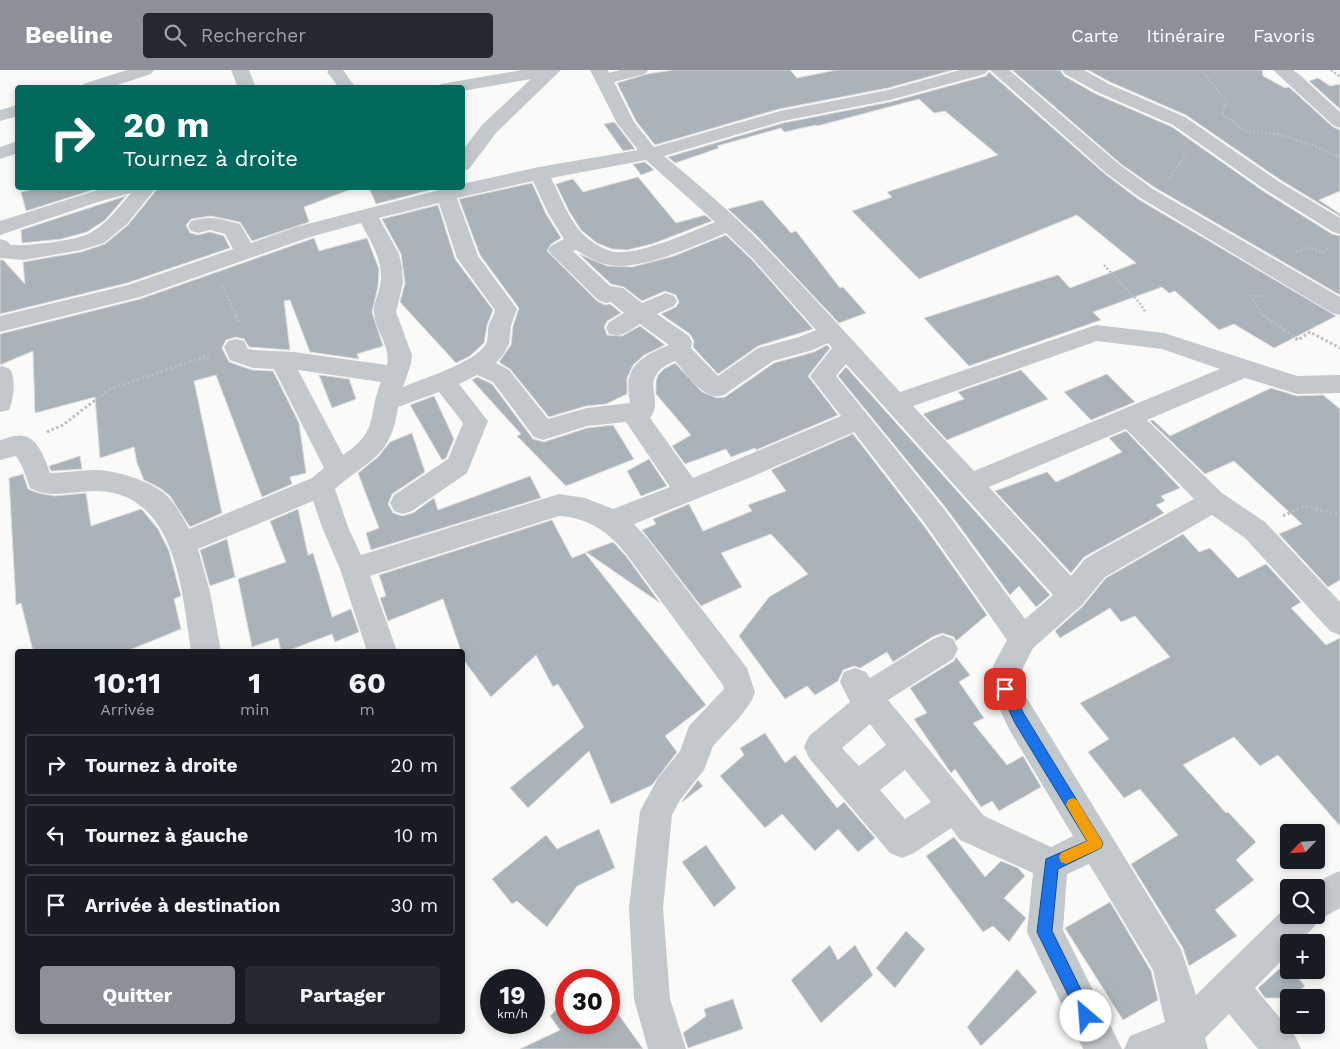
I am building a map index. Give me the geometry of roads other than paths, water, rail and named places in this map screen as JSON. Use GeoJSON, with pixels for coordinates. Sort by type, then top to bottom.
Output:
{"type":"FeatureCollection","features":[{"type":"Feature","properties":{"kind":"street"},"geometry":{"type":"LineString","coordinates":[[240,70],[246,85]]}},
{"type":"Feature","properties":{"kind":"street"},"geometry":{"type":"LineString","coordinates":[[462,85],[516,73],[551,70]]}},
{"type":"Feature","properties":{"kind":"street"},"geometry":{"type":"LineString","coordinates":[[465,161],[489,129],[551,70]]}},
{"type":"Feature","properties":{"kind":"street"},"geometry":{"type":"LineString","coordinates":[[640,70],[601,75],[626,123],[650,154],[678,176],[729,224],[839,339],[1072,596]]}},
{"type":"Feature","properties":{"kind":"street"},"geometry":{"type":"LineString","coordinates":[[465,188],[650,154],[780,116],[890,95],[979,70]]}},
{"type":"Feature","properties":{"kind":"street"},"geometry":{"type":"LineString","coordinates":[[999,70],[1113,169],[1146,193],[1340,307]]}},
{"type":"Feature","properties":{"kind":"street"},"geometry":{"type":"LineString","coordinates":[[1071,70],[1103,88],[1179,121],[1271,185],[1340,227]]}},
{"type":"Feature","properties":{"kind":"street"},"geometry":{"type":"LineString","coordinates":[[1282,70],[1340,122]]}},
{"type":"Feature","properties":{"kind":"street"},"geometry":{"type":"LineString","coordinates":[[336,72],[346,85]]}},
{"type":"Feature","properties":{"kind":"street"},"geometry":{"type":"LineString","coordinates":[[95,80],[147,74]]}},
{"type":"Feature","properties":{"kind":"street"},"geometry":{"type":"LineString","coordinates":[[0,116],[15,111]]}},
{"type":"Feature","properties":{"kind":"street"},"geometry":{"type":"LineString","coordinates":[[0,153],[15,148]]}},
{"type":"Feature","properties":{"kind":"street"},"geometry":{"type":"LineString","coordinates":[[539,173],[572,235],[605,256],[618,259],[641,255],[729,224]]}},
{"type":"Feature","properties":{"kind":"street"},"geometry":{"type":"LineString","coordinates":[[0,228],[50,202],[116,190]]}},
{"type":"Feature","properties":{"kind":"street"},"geometry":{"type":"LineString","coordinates":[[0,246],[5,252],[24,253],[81,243],[97,238],[120,219],[144,190]]}},
{"type":"Feature","properties":{"kind":"street"},"geometry":{"type":"LineString","coordinates":[[392,209],[398,190]]}},
{"type":"Feature","properties":{"kind":"street"},"geometry":{"type":"LineString","coordinates":[[0,324],[132,292],[303,232],[392,209],[448,191],[468,258],[507,311],[501,323],[498,344],[494,351],[476,364],[443,381],[386,402]]}},
{"type":"Feature","properties":{"kind":"street"},"geometry":{"type":"LineString","coordinates":[[181,544],[330,478],[361,456],[374,443],[383,427],[386,402],[400,355],[385,312],[392,283],[388,254],[367,215]]}},
{"type":"Feature","properties":{"kind":"street"},"geometry":{"type":"LineString","coordinates":[[198,226],[210,222],[233,229],[245,251]]}},
{"type":"Feature","properties":{"kind":"street"},"geometry":{"type":"LineString","coordinates":[[578,240],[559,250],[606,294],[615,293],[681,342],[679,350]]}},
{"type":"Feature","properties":{"kind":"street"},"geometry":{"type":"LineString","coordinates":[[617,328],[640,313],[666,301]]}},
{"type":"Feature","properties":{"kind":"street"},"geometry":{"type":"LineString","coordinates":[[897,402],[1096,333],[1164,341],[1297,385],[1340,384]]}},
{"type":"Feature","properties":{"kind":"street"},"geometry":{"type":"LineString","coordinates":[[679,350],[716,389],[759,347],[805,344],[839,339]]}},
{"type":"Feature","properties":{"kind":"street"},"geometry":{"type":"LineString","coordinates":[[839,339],[822,376],[935,517],[1023,639]]}},
{"type":"Feature","properties":{"kind":"street"},"geometry":{"type":"LineString","coordinates":[[236,347],[236,352],[241,356],[395,375]]}},
{"type":"Feature","properties":{"kind":"street"},"geometry":{"type":"LineString","coordinates":[[476,364],[501,376],[543,430],[587,417],[642,411],[641,378],[655,360],[679,350]]}},
{"type":"Feature","properties":{"kind":"street"},"geometry":{"type":"LineString","coordinates":[[282,360],[330,478],[335,527],[354,569],[381,649]]}},
{"type":"Feature","properties":{"kind":"street"},"geometry":{"type":"LineString","coordinates":[[969,484],[1244,369]]}},
{"type":"Feature","properties":{"kind":"street"},"geometry":{"type":"LineString","coordinates":[[0,403],[2,374]]}},
{"type":"Feature","properties":{"kind":"street"},"geometry":{"type":"LineString","coordinates":[[403,504],[458,466],[476,421],[443,381]]}},
{"type":"Feature","properties":{"kind":"street"},"geometry":{"type":"LineString","coordinates":[[632,412],[687,491]]}},
{"type":"Feature","properties":{"kind":"street"},"geometry":{"type":"LineString","coordinates":[[1129,417],[1213,501],[1255,530],[1340,622]]}},
{"type":"Feature","properties":{"kind":"street"},"geometry":{"type":"LineString","coordinates":[[612,521],[740,471],[858,419]]}},
{"type":"Feature","properties":{"kind":"street"},"geometry":{"type":"LineString","coordinates":[[11,447],[34,463],[39,480],[45,484],[105,481],[148,496],[156,501],[169,519],[191,565],[206,649]]}},
{"type":"Feature","properties":{"kind":"street"},"geometry":{"type":"LineString","coordinates":[[1187,1041],[1175,984],[1168,962],[1020,718],[1005,689],[1008,666],[1023,639],[1072,596],[1095,568],[1213,501]]}},
{"type":"Feature","properties":{"kind":"street"},"geometry":{"type":"LineString","coordinates":[[354,569],[559,505],[581,508],[612,521],[635,542],[661,580],[736,678],[740,692],[728,708],[700,737],[693,759],[686,770],[668,789],[656,811],[646,908],[652,999],[667,1049]]}},
{"type":"Feature","properties":{"kind":"street"},"geometry":{"type":"LineString","coordinates":[[860,690],[943,650]]}},
{"type":"Feature","properties":{"kind":"street"},"geometry":{"type":"LineString","coordinates":[[860,690],[972,828],[1051,864],[1096,843]]}},
{"type":"Feature","properties":{"kind":"street"},"geometry":{"type":"LineString","coordinates":[[860,690],[863,710],[820,746],[902,841],[954,806]]}},
{"type":"Feature","properties":{"kind":"street"},"geometry":{"type":"LineString","coordinates":[[857,788],[908,748]]}},
{"type":"Feature","properties":{"kind":"street"},"geometry":{"type":"LineString","coordinates":[[1051,864],[1045,932],[1103,1049]]}},
{"type":"Feature","properties":{"kind":"street"},"geometry":{"type":"LineString","coordinates":[[1325,898],[1340,888]]}},
{"type":"Feature","properties":{"kind":"street"},"geometry":{"type":"LineString","coordinates":[[1187,1041],[1231,987],[1291,924]]}},
{"type":"Feature","properties":{"kind":"street"},"geometry":{"type":"LineString","coordinates":[[1231,987],[1282,1049]]}},
{"type":"Feature","properties":{"kind":"street"},"geometry":{"type":"LineString","coordinates":[[1143,1049],[1168,1041],[1187,1041]]}}]}
